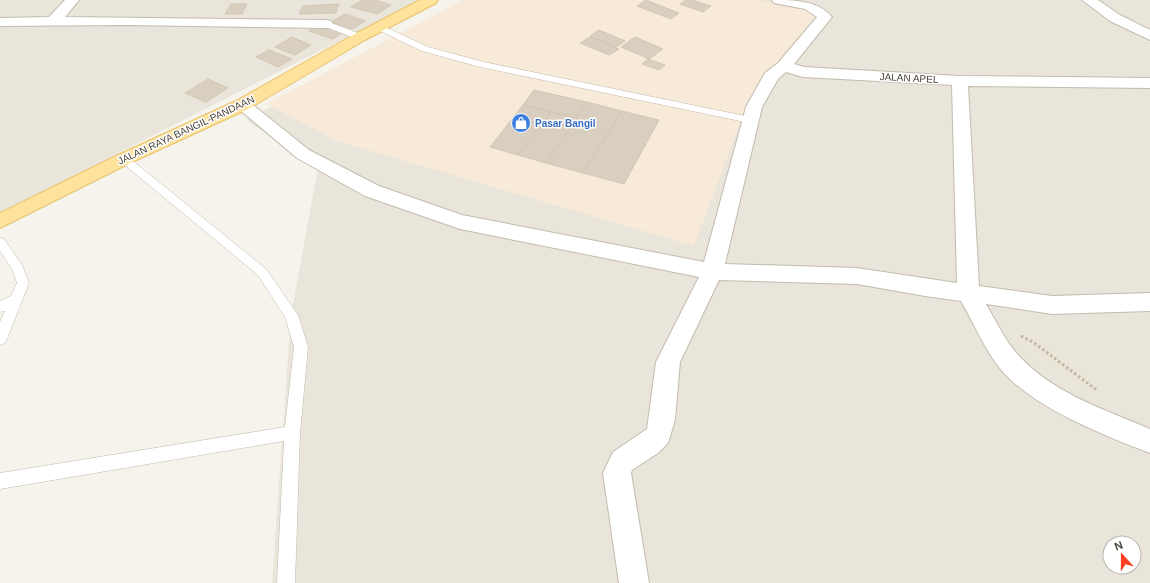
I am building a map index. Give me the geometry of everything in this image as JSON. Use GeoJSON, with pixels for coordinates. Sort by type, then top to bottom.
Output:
{"type":"FeatureCollection","features":[{"type":"Feature","properties":{"kind":"main road","name":"JALAN RAYA BANGIL-PANDAAN"},"geometry":{"type":"LineString","coordinates":[[0,221],[124,159],[242,106],[360,37],[431,0]]}},
{"type":"Feature","properties":{"kind":"street"},"geometry":{"type":"LineString","coordinates":[[54,21],[72,0]]}},
{"type":"Feature","properties":{"kind":"street"},"geometry":{"type":"LineString","coordinates":[[634,583],[617,473],[622,461],[649,444],[659,435],[668,362],[712,272],[754,107],[771,76],[784,66],[825,17],[820,10],[811,6],[779,0]]}},
{"type":"Feature","properties":{"kind":"street"},"geometry":{"type":"LineString","coordinates":[[1089,0],[1115,18],[1150,36]]}},
{"type":"Feature","properties":{"kind":"street"},"geometry":{"type":"LineString","coordinates":[[0,22],[54,21],[326,24]]}},
{"type":"Feature","properties":{"kind":"street","name":"JALAN APEL"},"geometry":{"type":"LineString","coordinates":[[784,66],[803,72],[960,81],[1150,83]]}},
{"type":"Feature","properties":{"kind":"street"},"geometry":{"type":"LineString","coordinates":[[960,81],[968,293],[995,340],[1014,366],[1036,385],[1076,408],[1150,441]]}},
{"type":"Feature","properties":{"kind":"street"},"geometry":{"type":"LineString","coordinates":[[242,106],[303,154],[372,191],[460,222],[712,272],[857,276],[925,288],[1052,305],[1150,302]]}},
{"type":"Feature","properties":{"kind":"lane"},"geometry":{"type":"LineString","coordinates":[[326,24],[360,37]]}},
{"type":"Feature","properties":{"kind":"lane"},"geometry":{"type":"LineString","coordinates":[[379,27],[425,49],[483,65],[750,120]]}},
{"type":"Feature","properties":{"kind":"lane"},"geometry":{"type":"LineString","coordinates":[[124,159],[262,272],[291,315],[301,347],[292,432],[286,583]]}},
{"type":"Feature","properties":{"kind":"lane"},"geometry":{"type":"LineString","coordinates":[[0,242],[18,268],[23,283],[0,339]]}},
{"type":"Feature","properties":{"kind":"lane"},"geometry":{"type":"LineString","coordinates":[[0,308],[16,299]]}},
{"type":"Feature","properties":{"kind":"lane"},"geometry":{"type":"LineString","coordinates":[[0,481],[292,432]]}},
{"type":"Feature","properties":{"kind":"path"},"geometry":{"type":"LineString","coordinates":[[1020,335],[1033,342],[1101,394]]}},
{"type":"Feature","properties":{"kind":"shaded area"},"geometry":{"type":"Polygon","coordinates":[[[0,0],[420,0],[0,213],[0,0]]]}},
{"type":"Feature","properties":{"kind":"shaded area","name":"Pasar Bangil"},"geometry":{"type":"Polygon","coordinates":[[[463,0],[759,0],[812,10],[817,15],[749,99],[694,246],[337,141],[266,104],[463,0]]]}},
{"type":"Feature","properties":{"kind":"shaded area"},"geometry":{"type":"Polygon","coordinates":[[[467,0],[1150,0],[1150,583],[272,583],[291,315],[318,168],[246,120],[467,0]]]}},
{"type":"Feature","properties":{"kind":"building"},"geometry":{"type":"Polygon","coordinates":[[[362,0],[375,0],[391,5],[377,14],[351,7],[362,0]]]}},
{"type":"Feature","properties":{"kind":"building"},"geometry":{"type":"Polygon","coordinates":[[[646,0],[679,13],[671,19],[637,6],[646,0]]]}},
{"type":"Feature","properties":{"kind":"building"},"geometry":{"type":"Polygon","coordinates":[[[686,0],[692,0],[711,6],[703,12],[680,4],[686,0]]]}},
{"type":"Feature","properties":{"kind":"building"},"geometry":{"type":"Polygon","coordinates":[[[231,4],[247,4],[242,14],[225,14],[231,4]]]}},
{"type":"Feature","properties":{"kind":"building"},"geometry":{"type":"Polygon","coordinates":[[[339,4],[336,13],[299,14],[303,6],[339,4]]]}},
{"type":"Feature","properties":{"kind":"building"},"geometry":{"type":"Polygon","coordinates":[[[345,14],[365,21],[352,29],[331,22],[345,14]]]}},
{"type":"Feature","properties":{"kind":"building"},"geometry":{"type":"Polygon","coordinates":[[[318,25],[342,33],[333,39],[309,31],[318,25]]]}},
{"type":"Feature","properties":{"kind":"building"},"geometry":{"type":"Polygon","coordinates":[[[599,30],[625,41],[616,47],[590,36],[599,30]]]}},
{"type":"Feature","properties":{"kind":"building"},"geometry":{"type":"Polygon","coordinates":[[[292,37],[311,45],[295,55],[275,47],[292,37]]]}},
{"type":"Feature","properties":{"kind":"building"},"geometry":{"type":"Polygon","coordinates":[[[590,37],[619,49],[609,55],[580,43],[590,37]]]}},
{"type":"Feature","properties":{"kind":"building"},"geometry":{"type":"Polygon","coordinates":[[[635,37],[663,49],[649,59],[621,47],[635,37]]]}},
{"type":"Feature","properties":{"kind":"building"},"geometry":{"type":"Polygon","coordinates":[[[269,50],[292,59],[278,67],[256,57],[269,50]]]}},
{"type":"Feature","properties":{"kind":"building"},"geometry":{"type":"Polygon","coordinates":[[[648,59],[665,65],[659,70],[642,64],[648,59]]]}},
{"type":"Feature","properties":{"kind":"building"},"geometry":{"type":"Polygon","coordinates":[[[208,79],[228,88],[206,102],[185,93],[208,79]]]}},
{"type":"Feature","properties":{"kind":"building"},"geometry":{"type":"Polygon","coordinates":[[[534,90],[587,102],[577,118],[523,105],[534,90]]]}},
{"type":"Feature","properties":{"kind":"building"},"geometry":{"type":"Polygon","coordinates":[[[587,102],[622,111],[583,173],[546,163],[587,102]]]}},
{"type":"Feature","properties":{"kind":"building"},"geometry":{"type":"Polygon","coordinates":[[[523,105],[550,112],[518,155],[490,147],[523,105]]]}},
{"type":"Feature","properties":{"kind":"building"},"geometry":{"type":"Polygon","coordinates":[[[622,111],[659,120],[624,184],[583,173],[622,111]]]}},
{"type":"Feature","properties":{"kind":"building"},"geometry":{"type":"Polygon","coordinates":[[[550,112],[577,118],[546,163],[518,155],[550,112]]]}},
{"type":"Feature","properties":{"kind":"place","name":"Pasar Bangil"},"geometry":{"type":"Point","coordinates":[521,123]}}]}
